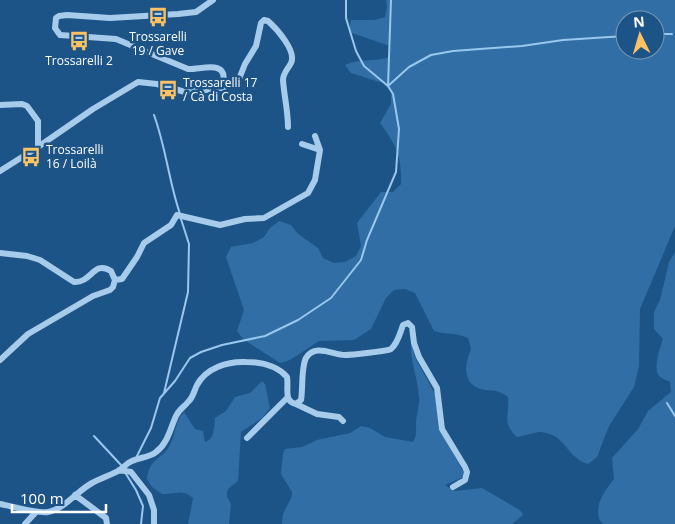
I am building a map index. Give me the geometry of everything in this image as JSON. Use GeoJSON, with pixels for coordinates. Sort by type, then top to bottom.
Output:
{"type":"FeatureCollection","features":[{"type":"Feature","properties":{"kind":"street"},"geometry":{"type":"LineString","coordinates":[[213,0],[196,12],[178,14],[110,18],[63,15],[56,18],[54,26],[56,31],[63,36],[116,39],[182,67],[194,70],[214,66],[224,76],[223,82],[218,88]]}},
{"type":"Feature","properties":{"kind":"street"},"geometry":{"type":"LineString","coordinates":[[0,170],[138,82],[157,84],[185,92],[223,88],[239,79],[245,64],[256,46],[263,21],[268,21],[271,24],[289,46],[292,53],[291,63],[285,72],[283,82],[288,126]]}},
{"type":"Feature","properties":{"kind":"street"},"geometry":{"type":"LineString","coordinates":[[0,105],[22,104],[27,106],[38,121],[38,147]]}},
{"type":"Feature","properties":{"kind":"street"},"geometry":{"type":"LineString","coordinates":[[115,280],[122,279],[144,243],[171,225],[177,215],[227,225],[246,219],[264,218],[303,196],[310,190],[315,180],[320,150],[315,136]]}},
{"type":"Feature","properties":{"kind":"street"},"geometry":{"type":"LineString","coordinates":[[302,144],[320,150]]}},
{"type":"Feature","properties":{"kind":"street"},"geometry":{"type":"LineString","coordinates":[[0,253],[27,256],[40,260],[74,282],[85,280],[95,270],[102,268],[108,269],[113,273],[115,280],[110,290],[93,296],[28,334],[0,360]]}},
{"type":"Feature","properties":{"kind":"street"},"geometry":{"type":"LineString","coordinates":[[296,404],[301,400],[305,362],[309,356],[319,351],[345,355],[387,351],[395,344],[403,326],[408,323],[412,327],[414,343],[419,357],[437,388],[442,428],[467,472],[464,480],[453,488]]}},
{"type":"Feature","properties":{"kind":"street"},"geometry":{"type":"LineString","coordinates":[[0,504],[44,513],[54,510],[92,483],[119,470],[133,460],[156,453],[166,442],[180,408],[189,401],[198,383],[218,367],[243,362],[255,362],[270,366],[287,377],[287,398],[290,402],[317,414],[339,417],[343,421]]}},
{"type":"Feature","properties":{"kind":"street"},"geometry":{"type":"LineString","coordinates":[[247,438],[287,398]]}},
{"type":"Feature","properties":{"kind":"street"},"geometry":{"type":"LineString","coordinates":[[119,470],[131,472],[149,495],[154,510],[154,524]]}},
{"type":"Feature","properties":{"kind":"street"},"geometry":{"type":"LineString","coordinates":[[75,495],[106,518],[107,524]]}},
{"type":"Feature","properties":{"kind":"street"},"geometry":{"type":"LineString","coordinates":[[25,524],[36,512]]}},
{"type":"Feature","properties":{"kind":"shaded area"},"geometry":{"type":"Polygon","coordinates":[[[386,0],[675,0],[675,226],[640,309],[639,366],[634,387],[609,426],[597,457],[588,464],[580,461],[561,441],[549,434],[538,432],[517,437],[509,427],[507,418],[508,397],[500,392],[478,388],[469,381],[466,370],[471,349],[468,338],[434,331],[415,293],[405,289],[394,290],[386,298],[371,329],[354,340],[319,341],[290,360],[280,363],[243,339],[237,331],[244,310],[226,257],[231,247],[253,243],[264,237],[270,228],[279,221],[291,225],[298,234],[318,248],[323,258],[334,263],[345,262],[356,256],[361,246],[357,223],[381,192],[393,192],[401,184],[397,151],[380,123],[391,104],[391,92],[383,83],[351,73],[345,65],[390,57],[390,46],[349,32],[351,20],[374,20],[385,17],[386,0]]]}},
{"type":"Feature","properties":{"kind":"shaded area"},"geometry":{"type":"Polygon","coordinates":[[[675,252],[675,524],[603,524],[599,519],[598,508],[607,488],[614,479],[612,458],[638,429],[648,411],[671,392],[670,382],[660,377],[657,373],[658,358],[663,339],[654,329],[654,312],[660,300],[669,262],[675,252]]]}},
{"type":"Feature","properties":{"kind":"shaded area"},"geometry":{"type":"Polygon","coordinates":[[[411,343],[416,359],[435,394],[439,427],[464,473],[463,477],[445,485],[454,491],[482,488],[518,509],[523,515],[512,524],[282,524],[283,514],[292,496],[292,492],[281,474],[285,449],[302,447],[317,440],[350,433],[361,426],[370,428],[385,437],[413,442],[416,433],[419,400],[411,343]]]}},
{"type":"Feature","properties":{"kind":"shaded area"},"geometry":{"type":"Polygon","coordinates":[[[262,381],[265,384],[270,408],[262,418],[241,432],[238,481],[228,489],[227,493],[231,504],[229,524],[188,524],[193,498],[185,493],[162,494],[152,487],[147,479],[150,467],[167,450],[179,419],[184,412],[195,429],[203,431],[205,442],[211,438],[215,418],[226,411],[235,397],[250,393],[262,381]]]}},
{"type":"Feature","properties":{"kind":"waterway"},"geometry":{"type":"LineString","coordinates":[[137,456],[151,428],[160,398],[175,381],[190,358],[222,345],[265,336],[298,320],[331,298],[361,260],[367,240],[396,172],[399,129],[393,94],[388,86],[364,66],[356,51],[346,18],[346,0]]}},
{"type":"Feature","properties":{"kind":"waterway"},"geometry":{"type":"LineString","coordinates":[[388,86],[391,0]]}},
{"type":"Feature","properties":{"kind":"waterway"},"geometry":{"type":"LineString","coordinates":[[665,34],[672,34]]}},
{"type":"Feature","properties":{"kind":"waterway"},"geometry":{"type":"LineString","coordinates":[[388,86],[409,67],[431,55],[563,40],[615,37]]}},
{"type":"Feature","properties":{"kind":"waterway"},"geometry":{"type":"LineString","coordinates":[[154,115],[180,214]]}},
{"type":"Feature","properties":{"kind":"waterway"},"geometry":{"type":"LineString","coordinates":[[164,393],[188,292],[189,244],[181,219]]}},
{"type":"Feature","properties":{"kind":"waterway"},"geometry":{"type":"LineString","coordinates":[[667,403],[675,416]]}},
{"type":"Feature","properties":{"kind":"waterway"},"geometry":{"type":"LineString","coordinates":[[94,436],[121,465]]}},
{"type":"Feature","properties":{"kind":"waterway"},"geometry":{"type":"LineString","coordinates":[[126,474],[143,506],[141,524]]}},
{"type":"Feature","properties":{"kind":"place","name":"Trossarelli 19 / Gave"},"geometry":{"type":"Point","coordinates":[158,17]}},
{"type":"Feature","properties":{"kind":"place","name":"Trossarelli 2"},"geometry":{"type":"Point","coordinates":[79,41]}},
{"type":"Feature","properties":{"kind":"place","name":"Trossarelli 17 / Cà di Costa"},"geometry":{"type":"Point","coordinates":[168,90]}},
{"type":"Feature","properties":{"kind":"place","name":"Trossarelli 16 / Loilà"},"geometry":{"type":"Point","coordinates":[31,157]}}]}
